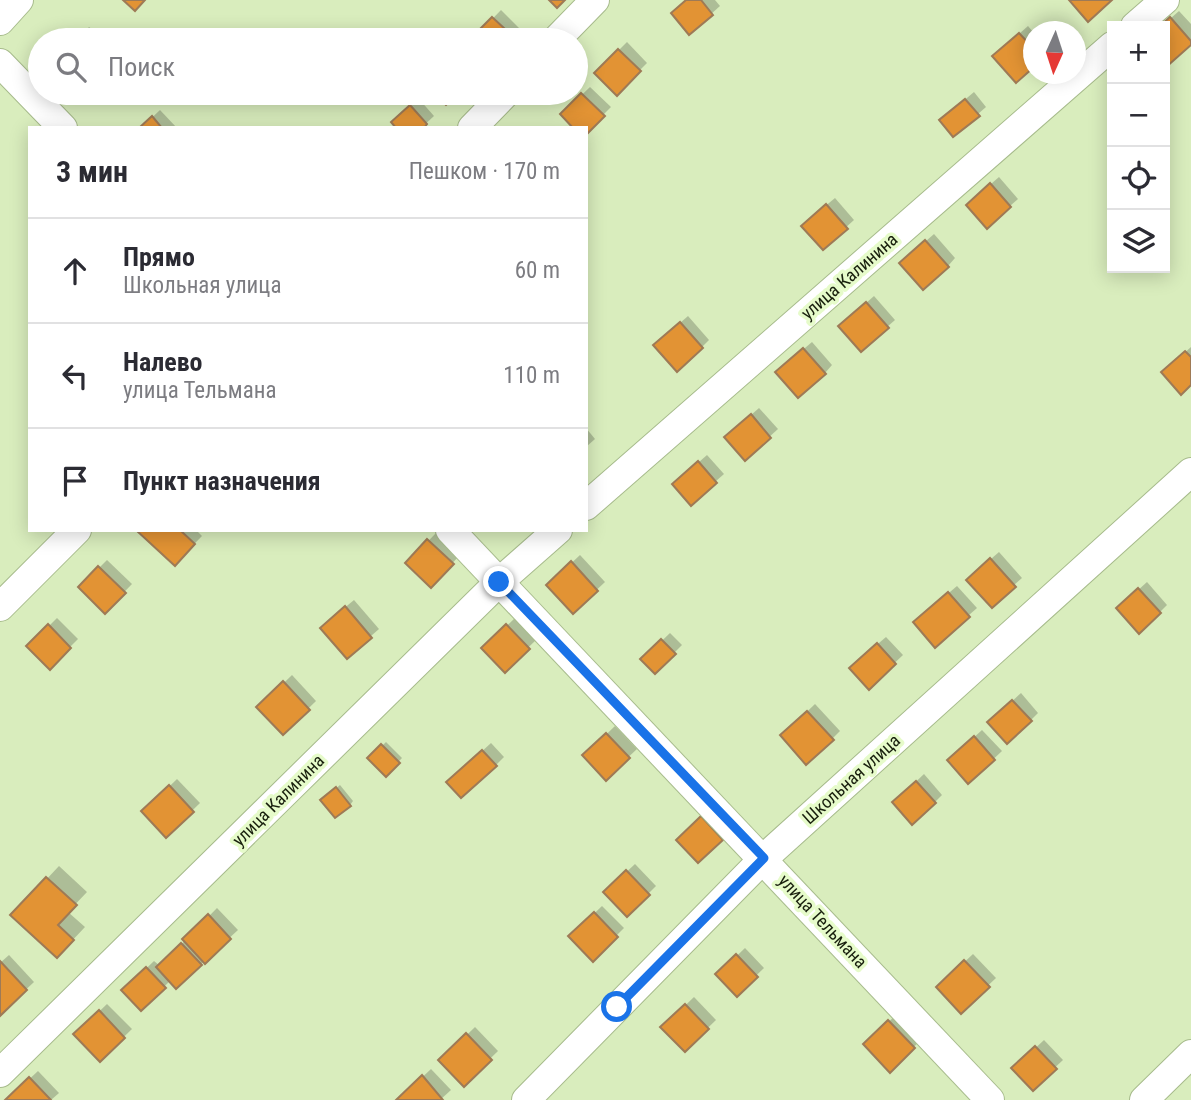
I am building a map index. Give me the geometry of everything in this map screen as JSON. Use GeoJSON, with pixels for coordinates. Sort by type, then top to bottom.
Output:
{"type":"FeatureCollection","features":[{"type":"Feature","properties":{"kind":"street"},"geometry":{"type":"LineString","coordinates":[[0,21],[19,0]]}},
{"type":"Feature","properties":{"kind":"street"},"geometry":{"type":"LineString","coordinates":[[567,28],[594,0]]}},
{"type":"Feature","properties":{"kind":"street"},"geometry":{"type":"LineString","coordinates":[[1141,21],[1166,0]]}},
{"type":"Feature","properties":{"kind":"street","name":"улица Калинина"},"geometry":{"type":"LineString","coordinates":[[588,504],[1107,51]]}},
{"type":"Feature","properties":{"kind":"street"},"geometry":{"type":"LineString","coordinates":[[0,63],[28,92]]}},
{"type":"Feature","properties":{"kind":"street"},"geometry":{"type":"LineString","coordinates":[[41,105],[61,126]]}},
{"type":"Feature","properties":{"kind":"street"},"geometry":{"type":"LineString","coordinates":[[474,126],[494,105]]}},
{"type":"Feature","properties":{"kind":"street","name":"Школьная улица"},"geometry":{"type":"LineString","coordinates":[[526,1100],[764,858],[1191,472]]}},
{"type":"Feature","properties":{"kind":"street"},"geometry":{"type":"LineString","coordinates":[[0,607],[75,532]]}},
{"type":"Feature","properties":{"kind":"street","name":"улица Тельмана"},"geometry":{"type":"LineString","coordinates":[[452,532],[764,858],[990,1100]]}},
{"type":"Feature","properties":{"kind":"street","name":"улица Калинина"},"geometry":{"type":"LineString","coordinates":[[0,1073],[499,582],[556,532]]}},
{"type":"Feature","properties":{"kind":"street"},"geometry":{"type":"LineString","coordinates":[[1144,1100],[1191,1054]]}},
{"type":"Feature","properties":{"kind":"building"},"geometry":{"type":"Polygon","coordinates":[[[123,0],[145,0],[135,11],[123,0]]]}},
{"type":"Feature","properties":{"kind":"building"},"geometry":{"type":"Polygon","coordinates":[[[549,0],[565,0],[557,8],[549,0]]]}},
{"type":"Feature","properties":{"kind":"building"},"geometry":{"type":"Polygon","coordinates":[[[686,0],[701,0],[713,15],[689,35],[671,13],[686,0]]]}},
{"type":"Feature","properties":{"kind":"building"},"geometry":{"type":"Polygon","coordinates":[[[1069,0],[1112,0],[1088,22],[1069,0]]]}},
{"type":"Feature","properties":{"kind":"building"},"geometry":{"type":"Polygon","coordinates":[[[492,17],[504,28],[481,28],[492,17]]]}},
{"type":"Feature","properties":{"kind":"building"},"geometry":{"type":"Polygon","coordinates":[[[1170,17],[1191,41],[1191,45],[1170,64],[1170,21],[1166,21],[1170,17]]]}},
{"type":"Feature","properties":{"kind":"building"},"geometry":{"type":"Polygon","coordinates":[[[1019,33],[1023,37],[1023,77],[1016,83],[992,56],[1019,33]]]}},
{"type":"Feature","properties":{"kind":"building"},"geometry":{"type":"Polygon","coordinates":[[[618,49],[641,71],[617,96],[594,73],[618,49]]]}},
{"type":"Feature","properties":{"kind":"building"},"geometry":{"type":"Polygon","coordinates":[[[965,99],[980,116],[953,137],[939,120],[965,99]]]}},
{"type":"Feature","properties":{"kind":"building"},"geometry":{"type":"Polygon","coordinates":[[[588,100],[605,116],[588,133],[588,126],[571,126],[560,114],[569,105],[588,105],[588,100]]]}},
{"type":"Feature","properties":{"kind":"building"},"geometry":{"type":"Polygon","coordinates":[[[410,105],[427,124],[394,126],[391,122],[410,105]]]}},
{"type":"Feature","properties":{"kind":"building"},"geometry":{"type":"Polygon","coordinates":[[[152,116],[160,126],[141,126],[152,116]]]}},
{"type":"Feature","properties":{"kind":"building"},"geometry":{"type":"Polygon","coordinates":[[[990,183],[1011,207],[987,229],[966,205],[990,183]]]}},
{"type":"Feature","properties":{"kind":"building"},"geometry":{"type":"Polygon","coordinates":[[[826,204],[848,229],[823,250],[801,226],[826,204]]]}},
{"type":"Feature","properties":{"kind":"building"},"geometry":{"type":"Polygon","coordinates":[[[925,240],[949,267],[923,290],[899,263],[925,240]]]}},
{"type":"Feature","properties":{"kind":"building"},"geometry":{"type":"Polygon","coordinates":[[[866,302],[889,328],[861,352],[838,326],[866,302]]]}},
{"type":"Feature","properties":{"kind":"building"},"geometry":{"type":"Polygon","coordinates":[[[680,322],[703,348],[677,372],[653,345],[680,322]]]}},
{"type":"Feature","properties":{"kind":"building"},"geometry":{"type":"Polygon","coordinates":[[[803,348],[826,374],[798,398],[775,372],[803,348]]]}},
{"type":"Feature","properties":{"kind":"building"},"geometry":{"type":"Polygon","coordinates":[[[1185,351],[1191,357],[1191,385],[1181,395],[1161,372],[1185,351]]]}},
{"type":"Feature","properties":{"kind":"building"},"geometry":{"type":"Polygon","coordinates":[[[751,414],[771,438],[745,461],[724,437],[751,414]]]}},
{"type":"Feature","properties":{"kind":"building"},"geometry":{"type":"Polygon","coordinates":[[[698,461],[717,483],[691,506],[672,484],[698,461]]]}},
{"type":"Feature","properties":{"kind":"building"},"geometry":{"type":"Polygon","coordinates":[[[138,532],[182,532],[195,544],[175,566],[138,532]]]}},
{"type":"Feature","properties":{"kind":"building"},"geometry":{"type":"Polygon","coordinates":[[[427,539],[454,564],[431,588],[405,563],[427,539]]]}},
{"type":"Feature","properties":{"kind":"building"},"geometry":{"type":"Polygon","coordinates":[[[990,558],[1016,587],[992,608],[966,580],[990,558]]]}},
{"type":"Feature","properties":{"kind":"building"},"geometry":{"type":"Polygon","coordinates":[[[571,561],[598,591],[573,614],[546,585],[571,561]]]}},
{"type":"Feature","properties":{"kind":"building"},"geometry":{"type":"Polygon","coordinates":[[[98,566],[126,593],[105,614],[78,587],[98,566]]]}},
{"type":"Feature","properties":{"kind":"building"},"geometry":{"type":"Polygon","coordinates":[[[1138,588],[1161,613],[1139,634],[1116,608],[1138,588]]]}},
{"type":"Feature","properties":{"kind":"building"},"geometry":{"type":"Polygon","coordinates":[[[948,592],[970,617],[935,648],[913,622],[948,592]]]}},
{"type":"Feature","properties":{"kind":"building"},"geometry":{"type":"Polygon","coordinates":[[[345,606],[372,638],[347,659],[320,628],[345,606]]]}},
{"type":"Feature","properties":{"kind":"building"},"geometry":{"type":"Polygon","coordinates":[[[48,624],[71,648],[50,670],[26,646],[48,624]]]}},
{"type":"Feature","properties":{"kind":"building"},"geometry":{"type":"Polygon","coordinates":[[[506,624],[530,649],[505,673],[481,648],[506,624]]]}},
{"type":"Feature","properties":{"kind":"building"},"geometry":{"type":"Polygon","coordinates":[[[661,639],[676,654],[655,674],[640,659],[661,639]]]}},
{"type":"Feature","properties":{"kind":"building"},"geometry":{"type":"Polygon","coordinates":[[[877,643],[896,664],[869,690],[849,668],[877,643]]]}},
{"type":"Feature","properties":{"kind":"building"},"geometry":{"type":"Polygon","coordinates":[[[283,681],[310,710],[283,735],[256,707],[283,681]]]}},
{"type":"Feature","properties":{"kind":"building"},"geometry":{"type":"Polygon","coordinates":[[[1012,700],[1032,721],[1007,744],[987,722],[1012,700]]]}},
{"type":"Feature","properties":{"kind":"building"},"geometry":{"type":"Polygon","coordinates":[[[807,711],[834,740],[806,765],[780,735],[807,711]]]}},
{"type":"Feature","properties":{"kind":"building"},"geometry":{"type":"Polygon","coordinates":[[[606,733],[630,758],[606,781],[582,755],[606,733]]]}},
{"type":"Feature","properties":{"kind":"building"},"geometry":{"type":"Polygon","coordinates":[[[974,736],[995,760],[968,784],[947,760],[974,736]]]}},
{"type":"Feature","properties":{"kind":"building"},"geometry":{"type":"Polygon","coordinates":[[[381,744],[400,763],[386,777],[367,758],[381,744]]]}},
{"type":"Feature","properties":{"kind":"building"},"geometry":{"type":"Polygon","coordinates":[[[482,750],[497,766],[461,798],[446,782],[482,750]]]}},
{"type":"Feature","properties":{"kind":"building"},"geometry":{"type":"Polygon","coordinates":[[[916,781],[936,803],[912,825],[892,802],[916,781]]]}},
{"type":"Feature","properties":{"kind":"building"},"geometry":{"type":"Polygon","coordinates":[[[169,785],[194,812],[166,838],[141,811],[169,785]]]}},
{"type":"Feature","properties":{"kind":"building"},"geometry":{"type":"Polygon","coordinates":[[[336,787],[351,806],[335,818],[320,800],[336,787]]]}},
{"type":"Feature","properties":{"kind":"building"},"geometry":{"type":"Polygon","coordinates":[[[701,816],[723,840],[698,863],[676,840],[701,816]]]}},
{"type":"Feature","properties":{"kind":"building"},"geometry":{"type":"Polygon","coordinates":[[[626,870],[650,895],[627,917],[603,892],[626,870]]]}},
{"type":"Feature","properties":{"kind":"building"},"geometry":{"type":"Polygon","coordinates":[[[46,877],[77,905],[58,925],[74,940],[57,958],[10,915],[46,877]]]}},
{"type":"Feature","properties":{"kind":"building"},"geometry":{"type":"Polygon","coordinates":[[[594,912],[618,937],[593,962],[568,936],[594,912]]]}},
{"type":"Feature","properties":{"kind":"building"},"geometry":{"type":"Polygon","coordinates":[[[208,914],[231,939],[205,964],[182,939],[208,914]]]}},
{"type":"Feature","properties":{"kind":"building"},"geometry":{"type":"Polygon","coordinates":[[[181,943],[202,965],[176,989],[156,967],[181,943]]]}},
{"type":"Feature","properties":{"kind":"building"},"geometry":{"type":"Polygon","coordinates":[[[736,954],[758,977],[737,997],[715,974],[736,954]]]}},
{"type":"Feature","properties":{"kind":"building"},"geometry":{"type":"Polygon","coordinates":[[[964,960],[990,987],[961,1014],[936,987],[964,960]]]}},
{"type":"Feature","properties":{"kind":"building"},"geometry":{"type":"Polygon","coordinates":[[[0,961],[27,990],[0,1016],[0,961]]]}},
{"type":"Feature","properties":{"kind":"building"},"geometry":{"type":"Polygon","coordinates":[[[146,967],[166,988],[141,1011],[121,990],[146,967]]]}},
{"type":"Feature","properties":{"kind":"building"},"geometry":{"type":"Polygon","coordinates":[[[685,1004],[709,1029],[685,1052],[660,1027],[685,1004]]]}},
{"type":"Feature","properties":{"kind":"building"},"geometry":{"type":"Polygon","coordinates":[[[99,1010],[125,1038],[100,1062],[73,1034],[99,1010]]]}},
{"type":"Feature","properties":{"kind":"building"},"geometry":{"type":"Polygon","coordinates":[[[888,1020],[915,1048],[890,1073],[863,1044],[888,1020]]]}},
{"type":"Feature","properties":{"kind":"building"},"geometry":{"type":"Polygon","coordinates":[[[466,1033],[492,1060],[464,1087],[438,1060],[466,1033]]]}},
{"type":"Feature","properties":{"kind":"building"},"geometry":{"type":"Polygon","coordinates":[[[1035,1046],[1057,1069],[1033,1091],[1011,1068],[1035,1046]]]}},
{"type":"Feature","properties":{"kind":"building"},"geometry":{"type":"Polygon","coordinates":[[[422,1075],[443,1100],[396,1100],[422,1075]]]}},
{"type":"Feature","properties":{"kind":"building"},"geometry":{"type":"Polygon","coordinates":[[[29,1077],[51,1100],[5,1100],[29,1077]]]}},
{"type":"Feature","properties":{"kind":"route"},"geometry":{"type":"LineString","coordinates":[[499,582],[764,858],[617,1007]]}}]}
